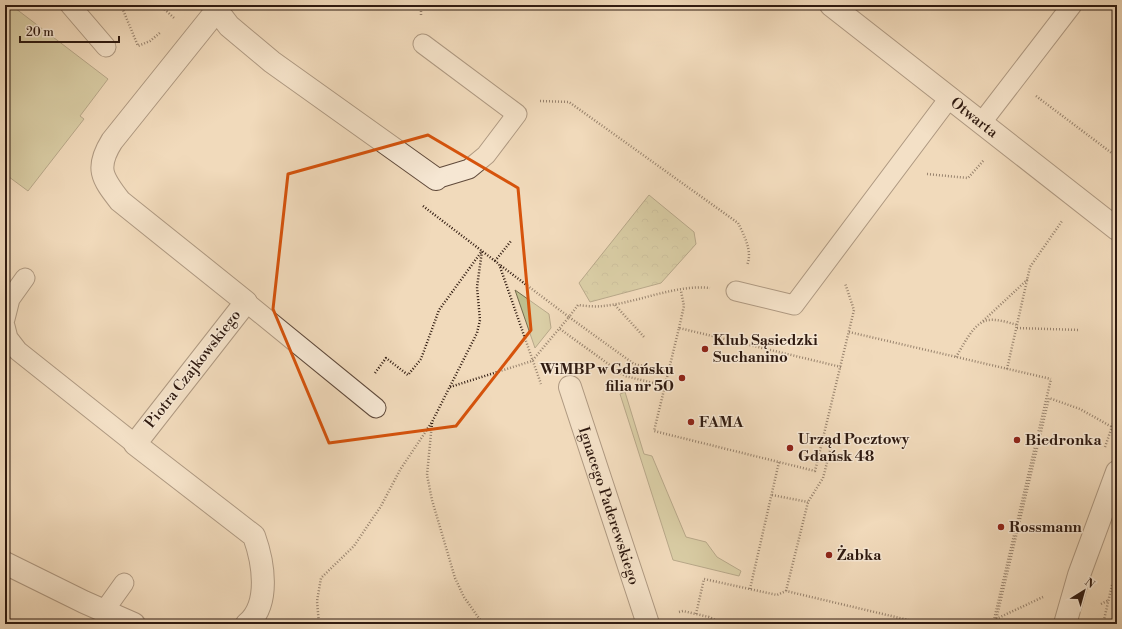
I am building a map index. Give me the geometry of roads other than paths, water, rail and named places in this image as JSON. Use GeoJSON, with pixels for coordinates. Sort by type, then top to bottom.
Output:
{"type":"FeatureCollection","features":[{"type":"Feature","properties":{"kind":"street","name":"Otwarta"},"geometry":{"type":"LineString","coordinates":[[831,5],[1079,198],[1114,221]]}},
{"type":"Feature","properties":{"kind":"street","name":"Piotra Czajkowskiego"},"geometry":{"type":"LineString","coordinates":[[247,624],[259,605],[263,586],[261,555],[254,536],[135,444],[246,302],[120,201],[101,171],[104,153],[215,7],[229,26],[272,62],[436,179]]}},
{"type":"Feature","properties":{"kind":"street","name":"Ignacego Paderewskiego"},"geometry":{"type":"LineString","coordinates":[[570,387],[648,624]]}},
{"type":"Feature","properties":{"kind":"street"},"geometry":{"type":"LineString","coordinates":[[1064,624],[1079,575],[1117,472]]}},
{"type":"Feature","properties":{"kind":"street"},"geometry":{"type":"LineString","coordinates":[[5,563],[134,624]]}},
{"type":"Feature","properties":{"kind":"lane"},"geometry":{"type":"LineString","coordinates":[[70,5],[106,47]]}},
{"type":"Feature","properties":{"kind":"lane"},"geometry":{"type":"LineString","coordinates":[[982,122],[1072,5]]}},
{"type":"Feature","properties":{"kind":"lane"},"geometry":{"type":"LineString","coordinates":[[424,44],[517,114],[486,155],[468,169],[436,179]]}},
{"type":"Feature","properties":{"kind":"lane"},"geometry":{"type":"LineString","coordinates":[[736,291],[794,305],[950,97]]}},
{"type":"Feature","properties":{"kind":"lane"},"geometry":{"type":"LineString","coordinates":[[5,319],[10,299],[25,278]]}},
{"type":"Feature","properties":{"kind":"lane"},"geometry":{"type":"LineString","coordinates":[[246,302],[376,408]]}},
{"type":"Feature","properties":{"kind":"lane"},"geometry":{"type":"LineString","coordinates":[[5,326],[8,338],[18,351],[135,444]]}},
{"type":"Feature","properties":{"kind":"lane"},"geometry":{"type":"LineString","coordinates":[[104,611],[124,583]]}},
{"type":"Feature","properties":{"kind":"place","name":"Klub Sąsiedzki Suchanino"},"geometry":{"type":"Point","coordinates":[705,349]}},
{"type":"Feature","properties":{"kind":"place","name":"WiMBP w Gdańsku filia nr 50"},"geometry":{"type":"Point","coordinates":[682,378]}},
{"type":"Feature","properties":{"kind":"place","name":"FAMA"},"geometry":{"type":"Point","coordinates":[691,422]}},
{"type":"Feature","properties":{"kind":"place","name":"Biedronka"},"geometry":{"type":"Point","coordinates":[1017,440]}},
{"type":"Feature","properties":{"kind":"place","name":"Urząd Pocztowy Gdańsk 48"},"geometry":{"type":"Point","coordinates":[790,448]}},
{"type":"Feature","properties":{"kind":"place","name":"Rossmann"},"geometry":{"type":"Point","coordinates":[1001,527]}},
{"type":"Feature","properties":{"kind":"place","name":"Żabka"},"geometry":{"type":"Point","coordinates":[829,555]}}]}
